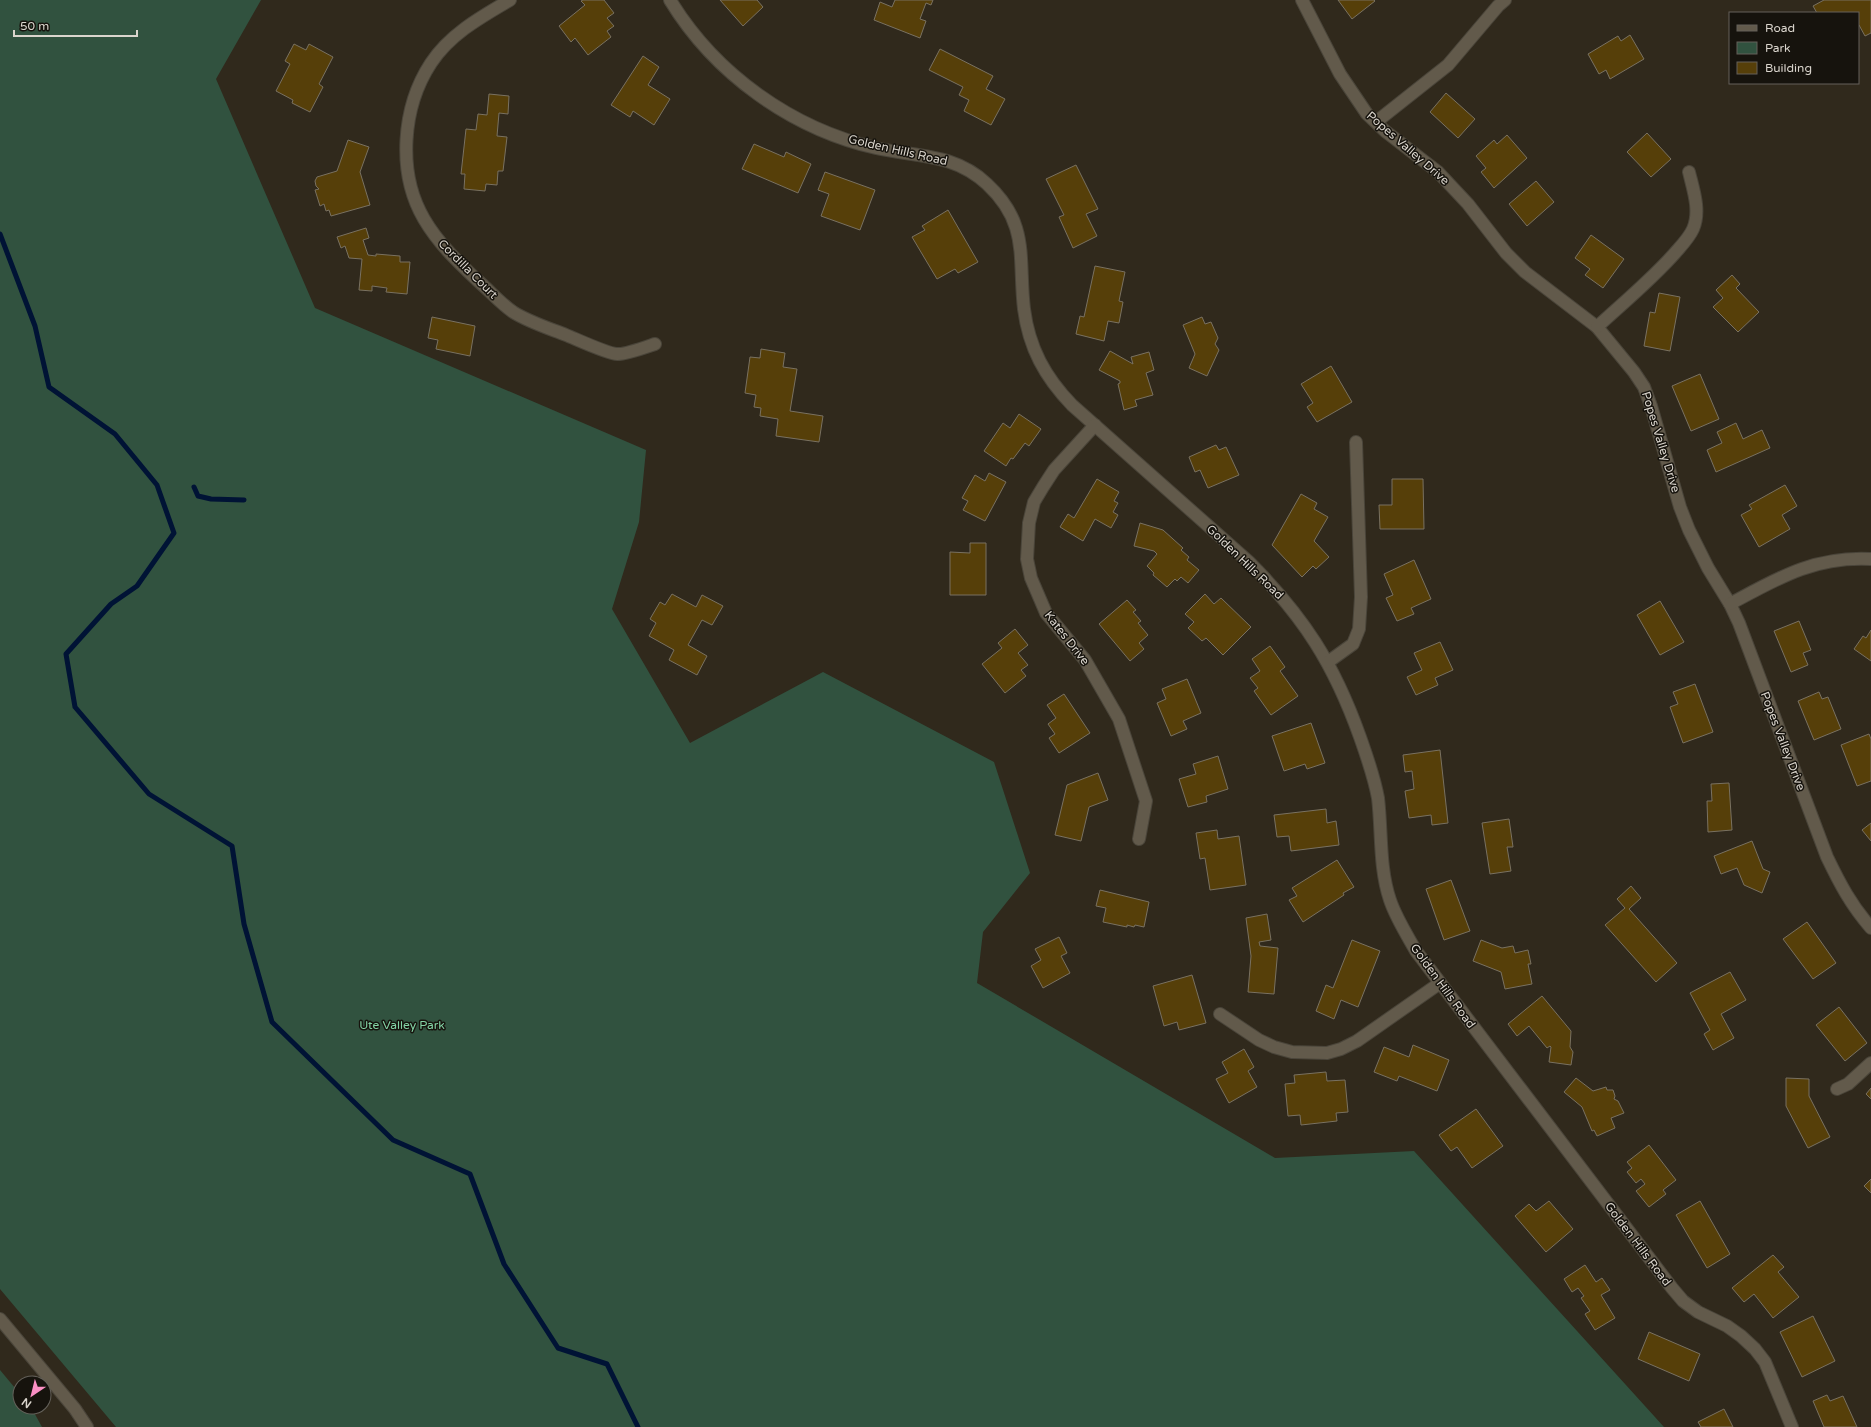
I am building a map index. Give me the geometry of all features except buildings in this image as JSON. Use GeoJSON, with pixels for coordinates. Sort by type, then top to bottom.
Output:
{"type":"FeatureCollection","features":[{"type":"Feature","properties":{"kind":"street","name":"Cordilla Court"},"geometry":{"type":"LineString","coordinates":[[510,0],[462,30],[444,46],[430,63],[417,93],[408,124],[408,171],[413,193],[423,218],[446,250],[513,312],[528,320],[617,354],[655,344]]}},
{"type":"Feature","properties":{"kind":"street","name":"Golden Hills Road"},"geometry":{"type":"LineString","coordinates":[[670,0],[694,34],[722,65],[743,84],[789,114],[816,128],[858,144],[943,159],[973,174],[987,184],[1008,210],[1020,240],[1024,308],[1033,345],[1047,377],[1059,392],[1265,578],[1287,602],[1308,630],[1328,662],[1341,688],[1372,770],[1378,798],[1385,879],[1390,899],[1416,951],[1672,1288],[1684,1301],[1698,1312],[1727,1326],[1741,1336],[1758,1353],[1765,1362],[1792,1427]]}},
{"type":"Feature","properties":{"kind":"street","name":"Popes Valley Drive"},"geometry":{"type":"LineString","coordinates":[[1302,0],[1344,79],[1367,114],[1438,172],[1468,204],[1506,253],[1525,272],[1598,327],[1622,355],[1644,387],[1651,406],[1680,507],[1689,530],[1708,568],[1730,604],[1739,623],[1827,857],[1853,908],[1871,928]]}},
{"type":"Feature","properties":{"kind":"street"},"geometry":{"type":"LineString","coordinates":[[1376,122],[1448,65],[1498,6],[1505,0]]}},
{"type":"Feature","properties":{"kind":"street"},"geometry":{"type":"LineString","coordinates":[[1598,327],[1666,263],[1684,242],[1693,228],[1696,215],[1695,198],[1689,172]]}},
{"type":"Feature","properties":{"kind":"street","name":"Kates Drive"},"geometry":{"type":"LineString","coordinates":[[1095,425],[1054,470],[1034,502],[1029,523],[1027,559],[1031,578],[1046,613],[1085,660],[1119,719],[1146,801],[1139,839]]}},
{"type":"Feature","properties":{"kind":"street"},"geometry":{"type":"LineString","coordinates":[[1328,662],[1353,644],[1360,629],[1361,597],[1356,442]]}},
{"type":"Feature","properties":{"kind":"street"},"geometry":{"type":"LineString","coordinates":[[1730,604],[1783,575],[1804,568],[1827,562],[1855,558],[1871,559]]}},
{"type":"Feature","properties":{"kind":"street"},"geometry":{"type":"LineString","coordinates":[[1220,1014],[1259,1040],[1274,1047],[1292,1052],[1327,1052],[1341,1049],[1357,1041],[1440,983]]}},
{"type":"Feature","properties":{"kind":"street"},"geometry":{"type":"LineString","coordinates":[[1837,1089],[1848,1084],[1871,1063]]}},
{"type":"Feature","properties":{"kind":"street"},"geometry":{"type":"LineString","coordinates":[[0,1320],[75,1409],[87,1427]]}},
{"type":"Feature","properties":{"kind":"green space","name":"Ute Valley Park"},"geometry":{"type":"Polygon","coordinates":[[[0,0],[261,0],[216,79],[315,308],[646,450],[639,522],[612,609],[690,743],[823,672],[994,762],[1030,873],[983,932],[977,983],[1275,1158],[1414,1151],[1664,1427],[116,1427],[0,1289],[0,0]]]}},
{"type":"Feature","properties":{"kind":"green space"},"geometry":{"type":"Polygon","coordinates":[[[0,1370],[12,1384],[12,1415],[35,1415],[42,1427],[0,1427],[0,1370]]]}},
{"type":"Feature","properties":{"kind":"waterway"},"geometry":{"type":"LineString","coordinates":[[0,234],[35,326],[49,387],[115,434],[157,485],[174,533],[137,586],[111,604],[66,654],[75,707],[149,794],[232,846],[244,924],[272,1022],[393,1140],[470,1174],[504,1264],[558,1348],[607,1364],[638,1427]]}},
{"type":"Feature","properties":{"kind":"waterway"},"geometry":{"type":"LineString","coordinates":[[194,487],[198,496],[211,499],[244,500]]}}]}
